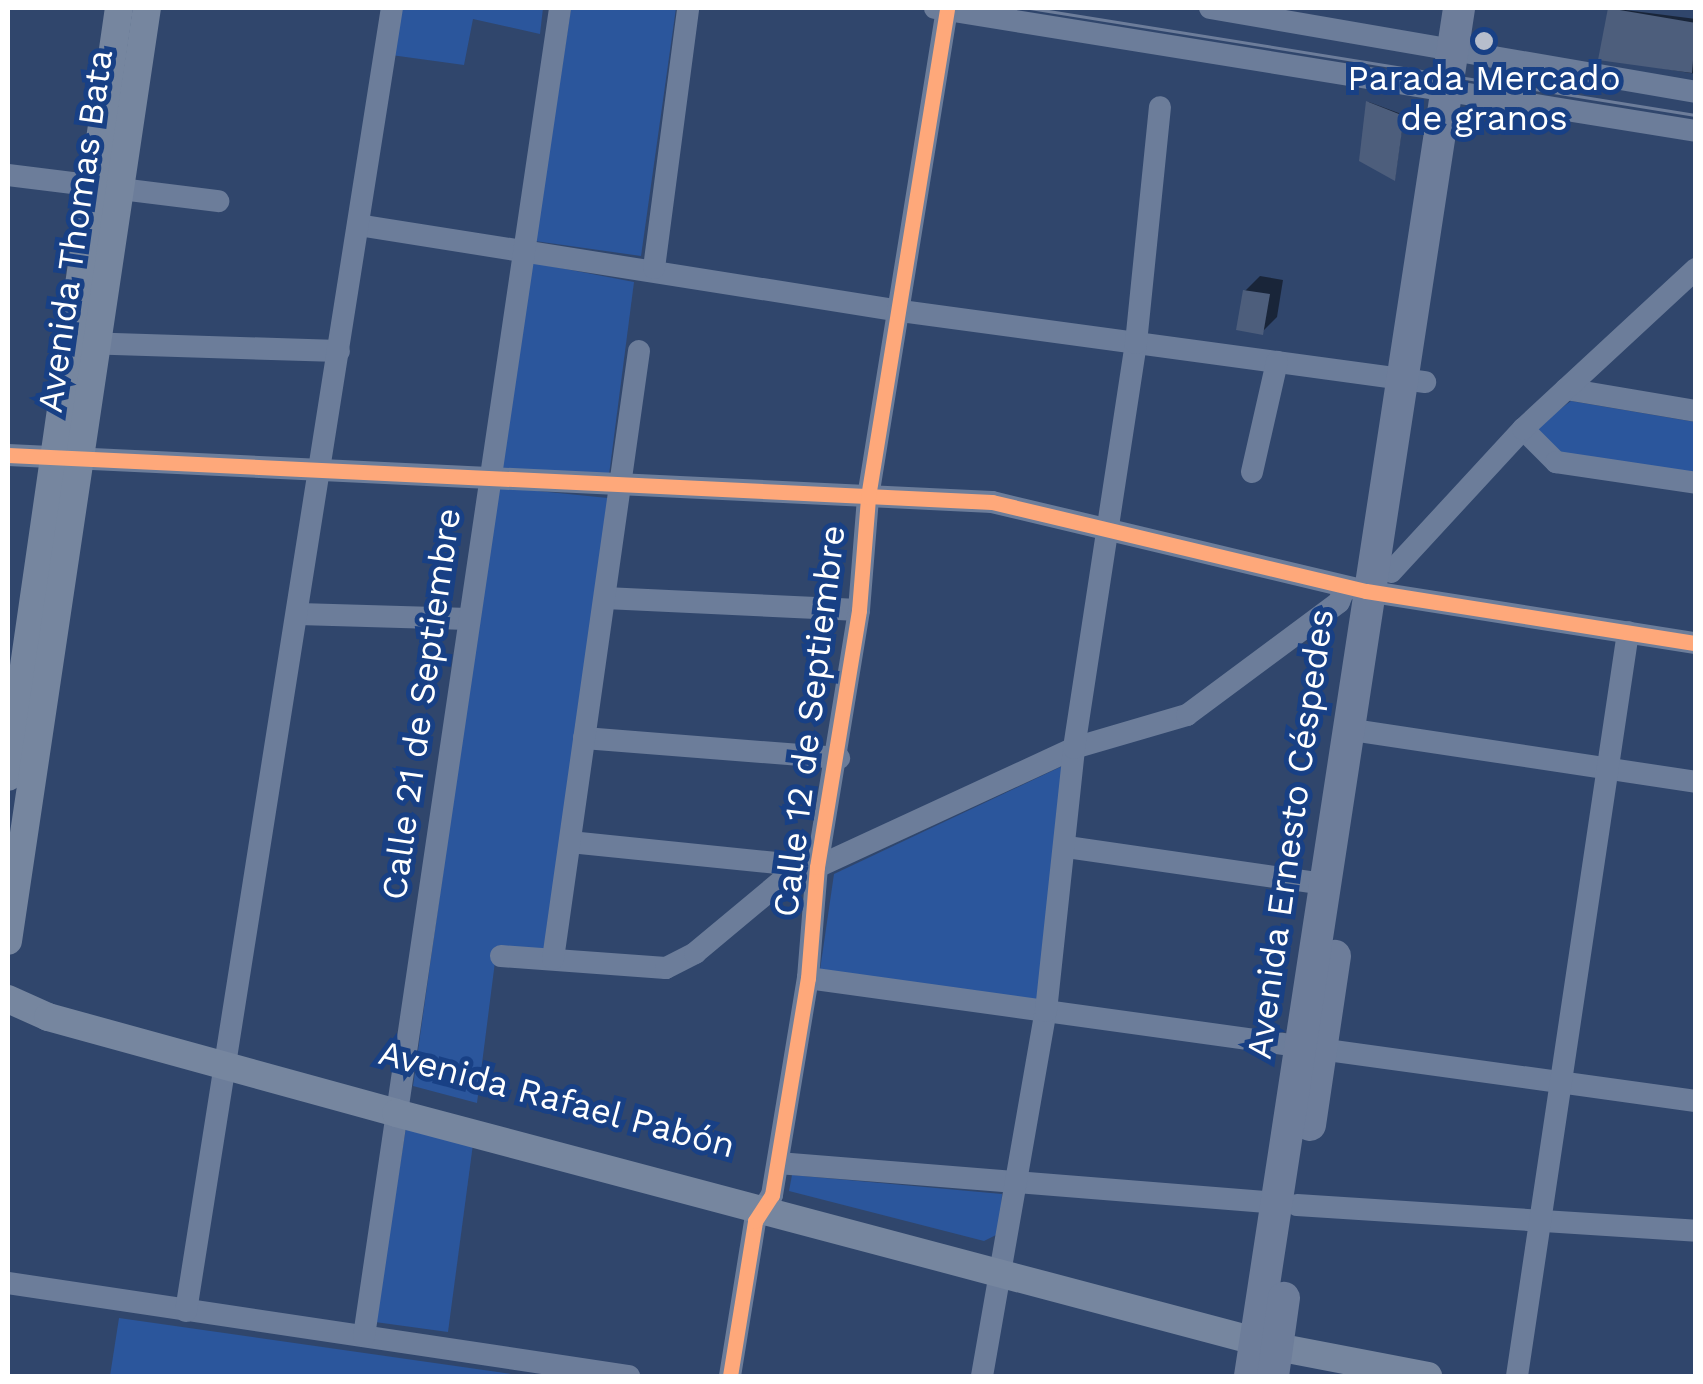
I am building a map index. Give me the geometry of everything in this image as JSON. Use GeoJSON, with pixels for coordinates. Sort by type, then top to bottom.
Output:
{"type":"FeatureCollection","features":[{"type":"Feature","properties":{"kind":"highway","name":"Avenida Ernesto Céspedes"},"geometry":{"type":"LineString","coordinates":[[1458,8],[1461,53]]}},
{"type":"Feature","properties":{"kind":"highway","name":"Avenida Ernesto Céspedes"},"geometry":{"type":"LineString","coordinates":[[1250,1376],[1269,1345],[1356,730],[1372,586],[1415,380],[1461,53],[1477,8]]}},
{"type":"Feature","properties":{"kind":"highway","name":"Avenida Ernesto Céspedes"},"geometry":{"type":"LineString","coordinates":[[1310,1046],[1325,884],[1356,730]]}},
{"type":"Feature","properties":{"kind":"main road","name":"Avenida Thomas Bata"},"geometry":{"type":"LineString","coordinates":[[106,185],[119,8]]}},
{"type":"Feature","properties":{"kind":"main road","name":"Avenida Thomas Bata"},"geometry":{"type":"LineString","coordinates":[[8,941],[82,343],[106,185],[146,8]]}},
{"type":"Feature","properties":{"kind":"main road","name":"Avenida Thomas Bata"},"geometry":{"type":"LineString","coordinates":[[9,758],[66,460]]}},
{"type":"Feature","properties":{"kind":"main road","name":"Avenida Rafael Pabón"},"geometry":{"type":"LineString","coordinates":[[8,998],[53,1000],[228,1057],[1001,1265],[1269,1345],[1316,1350],[1428,1376]]}},
{"type":"Feature","properties":{"kind":"street"},"geometry":{"type":"LineString","coordinates":[[186,1311],[322,471],[392,8]]}},
{"type":"Feature","properties":{"kind":"street","name":"Calle 21 de Septiembre"},"geometry":{"type":"LineString","coordinates":[[364,1336],[560,8]]}},
{"type":"Feature","properties":{"kind":"street"},"geometry":{"type":"LineString","coordinates":[[654,268],[688,8]]}},
{"type":"Feature","properties":{"kind":"street"},"geometry":{"type":"LineString","coordinates":[[941,8],[1696,130]]}},
{"type":"Feature","properties":{"kind":"street","name":"Calle 12 de Septiembre"},"geometry":{"type":"LineString","coordinates":[[730,1376],[755,1220],[768,1202],[778,1163],[808,978],[810,866],[839,758],[859,610],[868,497],[902,311],[941,8]]}},
{"type":"Feature","properties":{"kind":"street"},"geometry":{"type":"LineString","coordinates":[[1210,8],[1696,92]]}},
{"type":"Feature","properties":{"kind":"street"},"geometry":{"type":"LineString","coordinates":[[982,1376],[1046,1011],[1067,846],[1074,748],[1104,528],[1136,342],[1160,107]]}},
{"type":"Feature","properties":{"kind":"street"},"geometry":{"type":"LineString","coordinates":[[8,175],[218,201]]}},
{"type":"Feature","properties":{"kind":"street"},"geometry":{"type":"LineString","coordinates":[[358,225],[654,268],[902,311],[1415,380]]}},
{"type":"Feature","properties":{"kind":"street"},"geometry":{"type":"LineString","coordinates":[[501,956],[666,968],[694,954],[810,866],[1074,748],[1187,715],[1339,602],[1372,586],[1523,428],[1696,269]]}},
{"type":"Feature","properties":{"kind":"street"},"geometry":{"type":"LineString","coordinates":[[82,343],[339,351]]}},
{"type":"Feature","properties":{"kind":"street"},"geometry":{"type":"LineString","coordinates":[[553,959],[639,351]]}},
{"type":"Feature","properties":{"kind":"street"},"geometry":{"type":"LineString","coordinates":[[1252,472],[1277,362]]}},
{"type":"Feature","properties":{"kind":"street"},"geometry":{"type":"LineString","coordinates":[[1566,390],[1696,411]]}},
{"type":"Feature","properties":{"kind":"street"},"geometry":{"type":"LineString","coordinates":[[1523,428],[1556,462],[1696,483]]}},
{"type":"Feature","properties":{"kind":"street"},"geometry":{"type":"LineString","coordinates":[[8,455],[992,502],[1372,586],[1696,642]]}},
{"type":"Feature","properties":{"kind":"street"},"geometry":{"type":"LineString","coordinates":[[605,598],[859,610]]}},
{"type":"Feature","properties":{"kind":"street"},"geometry":{"type":"LineString","coordinates":[[299,614],[469,619]]}},
{"type":"Feature","properties":{"kind":"street"},"geometry":{"type":"LineString","coordinates":[[1516,1376],[1628,632]]}},
{"type":"Feature","properties":{"kind":"street"},"geometry":{"type":"LineString","coordinates":[[1356,730],[1696,782]]}},
{"type":"Feature","properties":{"kind":"street"},"geometry":{"type":"LineString","coordinates":[[584,738],[839,758]]}},
{"type":"Feature","properties":{"kind":"street"},"geometry":{"type":"LineString","coordinates":[[570,842],[810,866]]}},
{"type":"Feature","properties":{"kind":"street"},"geometry":{"type":"LineString","coordinates":[[1067,846],[1325,884]]}},
{"type":"Feature","properties":{"kind":"street"},"geometry":{"type":"LineString","coordinates":[[808,978],[1696,1100]]}},
{"type":"Feature","properties":{"kind":"street"},"geometry":{"type":"LineString","coordinates":[[778,1163],[1288,1204],[1696,1230]]}},
{"type":"Feature","properties":{"kind":"street"},"geometry":{"type":"LineString","coordinates":[[8,1283],[629,1376]]}},
{"type":"Feature","properties":{"kind":"shaded area"},"geometry":{"type":"Polygon","coordinates":[[[400,8],[543,8],[540,34],[473,19],[464,65],[391,55],[400,8]]]}},
{"type":"Feature","properties":{"kind":"shaded area"},"geometry":{"type":"Polygon","coordinates":[[[571,8],[676,8],[641,256],[535,241],[571,8]]]}},
{"type":"Feature","properties":{"kind":"shaded area"},"geometry":{"type":"Polygon","coordinates":[[[529,262],[634,282],[609,475],[502,471],[529,262]]]}},
{"type":"Feature","properties":{"kind":"shaded area"},"geometry":{"type":"Polygon","coordinates":[[[1571,401],[1695,422],[1695,478],[1560,455],[1532,430],[1571,401]]]}},
{"type":"Feature","properties":{"kind":"shaded area"},"geometry":{"type":"Polygon","coordinates":[[[497,487],[608,498],[546,953],[497,946],[477,1103],[413,1086],[497,487]]]}},
{"type":"Feature","properties":{"kind":"shaded area"},"geometry":{"type":"Polygon","coordinates":[[[1071,762],[1038,1000],[820,970],[834,874],[1071,762]]]}},
{"type":"Feature","properties":{"kind":"shaded area"},"geometry":{"type":"Polygon","coordinates":[[[406,1127],[473,1144],[448,1332],[375,1322],[406,1127]]]}},
{"type":"Feature","properties":{"kind":"shaded area"},"geometry":{"type":"Polygon","coordinates":[[[792,1175],[1002,1194],[1000,1233],[984,1241],[789,1191],[792,1175]]]}},
{"type":"Feature","properties":{"kind":"shaded area"},"geometry":{"type":"Polygon","coordinates":[[[119,1318],[525,1376],[110,1376],[119,1318]]]}},
{"type":"Feature","properties":{"kind":"building"},"geometry":{"type":"Polygon","coordinates":[[[1608,8],[1696,23],[1692,73],[1598,60],[1608,8]]]}},
{"type":"Feature","properties":{"kind":"building"},"geometry":{"type":"Polygon","coordinates":[[[1366,101],[1404,116],[1395,181],[1359,161],[1366,101]]]}},
{"type":"Feature","properties":{"kind":"building"},"geometry":{"type":"Polygon","coordinates":[[[1243,290],[1270,294],[1263,335],[1236,330],[1243,290]]]}},
{"type":"Feature","properties":{"kind":"tram line"},"geometry":{"type":"LineString","coordinates":[[1030,8],[1696,115]]}},
{"type":"Feature","properties":{"kind":"cycle path"},"geometry":{"type":"LineString","coordinates":[[730,1376],[755,1221],[772,1195],[808,978],[817,867],[859,610],[868,497],[947,9]]}},
{"type":"Feature","properties":{"kind":"cycle path"},"geometry":{"type":"LineString","coordinates":[[8,455],[992,502],[1366,591],[1696,643]]}},
{"type":"Feature","properties":{"kind":"place","name":"Parada Mercado de granos"},"geometry":{"type":"Point","coordinates":[1484,41]}}]}
